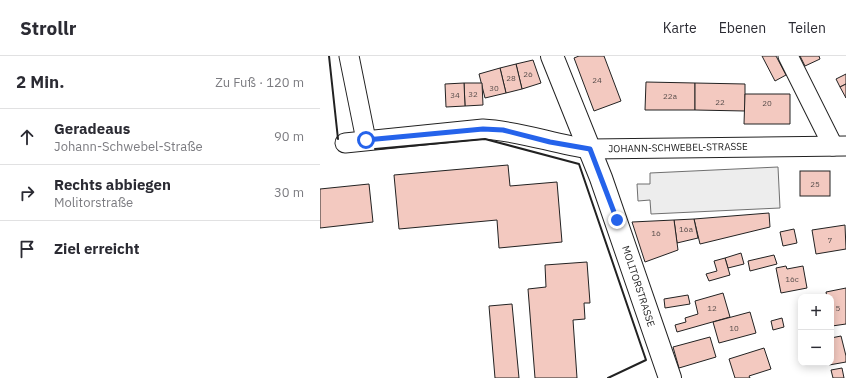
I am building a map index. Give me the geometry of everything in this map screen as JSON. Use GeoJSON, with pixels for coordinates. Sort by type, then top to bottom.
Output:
{"type":"FeatureCollection","features":[{"type":"Feature","properties":{"kind":"main road","name":"MOLITORSTRASSE"},"geometry":{"type":"LineString","coordinates":[[552,56],[617,220],[670,378]]}},
{"type":"Feature","properties":{"kind":"street"},"geometry":{"type":"LineString","coordinates":[[349,56],[366,140]]}},
{"type":"Feature","properties":{"kind":"street"},"geometry":{"type":"LineString","coordinates":[[788,56],[839,146]]}},
{"type":"Feature","properties":{"kind":"street","name":"JOHANN-SCHWEBEL-STRASSE"},"geometry":{"type":"LineString","coordinates":[[345,143],[483,129],[503,130],[550,142],[590,149],[839,146]]}},
{"type":"Feature","properties":{"kind":"shaded area"},"geometry":{"type":"Polygon","coordinates":[[[778,167],[780,208],[651,214],[650,200],[638,201],[637,184],[650,184],[650,173],[778,167]]]}},
{"type":"Feature","properties":{"kind":"building"},"geometry":{"type":"Polygon","coordinates":[[[579,56],[604,56],[621,101],[594,111],[574,58],[579,56]]]}},
{"type":"Feature","properties":{"kind":"building"},"geometry":{"type":"Polygon","coordinates":[[[762,56],[776,56],[786,75],[775,81],[762,56]]]}},
{"type":"Feature","properties":{"kind":"building"},"geometry":{"type":"Polygon","coordinates":[[[800,56],[819,56],[820,59],[805,66],[800,56]]]}},
{"type":"Feature","properties":{"kind":"building"},"geometry":{"type":"Polygon","coordinates":[[[533,60],[541,83],[522,89],[516,64],[533,60]]]}},
{"type":"Feature","properties":{"kind":"building"},"geometry":{"type":"Polygon","coordinates":[[[516,64],[522,89],[506,93],[500,68],[516,64]]]}},
{"type":"Feature","properties":{"kind":"building"},"geometry":{"type":"Polygon","coordinates":[[[500,68],[506,93],[485,98],[479,74],[500,68]]]}},
{"type":"Feature","properties":{"kind":"building"},"geometry":{"type":"Polygon","coordinates":[[[846,74],[846,84],[840,87],[836,79],[846,74]]]}},
{"type":"Feature","properties":{"kind":"building"},"geometry":{"type":"Polygon","coordinates":[[[646,82],[695,83],[695,110],[645,110],[646,82]]]}},
{"type":"Feature","properties":{"kind":"building"},"geometry":{"type":"Polygon","coordinates":[[[464,83],[482,83],[483,105],[465,106],[464,83]]]}},
{"type":"Feature","properties":{"kind":"building"},"geometry":{"type":"Polygon","coordinates":[[[464,83],[465,106],[446,107],[445,84],[464,83]]]}},
{"type":"Feature","properties":{"kind":"building"},"geometry":{"type":"Polygon","coordinates":[[[695,83],[745,84],[745,111],[695,110],[695,83]]]}},
{"type":"Feature","properties":{"kind":"building"},"geometry":{"type":"Polygon","coordinates":[[[846,84],[846,98],[840,87],[846,84]]]}},
{"type":"Feature","properties":{"kind":"building"},"geometry":{"type":"Polygon","coordinates":[[[745,94],[790,94],[790,124],[744,124],[745,94]]]}},
{"type":"Feature","properties":{"kind":"building"},"geometry":{"type":"Polygon","coordinates":[[[508,165],[510,186],[557,182],[562,242],[499,248],[497,220],[399,229],[394,175],[508,165]]]}},
{"type":"Feature","properties":{"kind":"building"},"geometry":{"type":"Polygon","coordinates":[[[800,171],[830,171],[830,196],[800,196],[800,171]]]}},
{"type":"Feature","properties":{"kind":"building"},"geometry":{"type":"Polygon","coordinates":[[[369,184],[373,222],[320,228],[320,189],[369,184]]]}},
{"type":"Feature","properties":{"kind":"building"},"geometry":{"type":"Polygon","coordinates":[[[769,213],[770,227],[700,244],[694,219],[769,213]]]}},
{"type":"Feature","properties":{"kind":"building"},"geometry":{"type":"Polygon","coordinates":[[[694,219],[698,238],[677,243],[674,220],[694,219]]]}},
{"type":"Feature","properties":{"kind":"building"},"geometry":{"type":"Polygon","coordinates":[[[674,220],[678,250],[645,262],[632,222],[674,220]]]}},
{"type":"Feature","properties":{"kind":"building"},"geometry":{"type":"Polygon","coordinates":[[[845,225],[846,249],[816,254],[812,230],[845,225]]]}},
{"type":"Feature","properties":{"kind":"building"},"geometry":{"type":"Polygon","coordinates":[[[794,229],[797,243],[783,246],[780,232],[794,229]]]}},
{"type":"Feature","properties":{"kind":"building"},"geometry":{"type":"Polygon","coordinates":[[[741,253],[744,264],[728,268],[725,258],[741,253]]]}},
{"type":"Feature","properties":{"kind":"building"},"geometry":{"type":"Polygon","coordinates":[[[774,255],[777,264],[750,271],[748,261],[774,255]]]}},
{"type":"Feature","properties":{"kind":"building"},"geometry":{"type":"Polygon","coordinates":[[[725,258],[730,275],[709,281],[706,274],[717,271],[714,261],[725,258]]]}},
{"type":"Feature","properties":{"kind":"building"},"geometry":{"type":"Polygon","coordinates":[[[587,262],[590,303],[584,303],[585,319],[573,320],[577,378],[535,378],[528,289],[546,287],[545,265],[587,262]]]}},
{"type":"Feature","properties":{"kind":"building"},"geometry":{"type":"Polygon","coordinates":[[[786,266],[787,269],[803,266],[807,288],[781,293],[776,268],[786,266]]]}},
{"type":"Feature","properties":{"kind":"building"},"geometry":{"type":"Polygon","coordinates":[[[846,288],[846,324],[834,326],[834,294],[826,294],[826,292],[846,288]]]}},
{"type":"Feature","properties":{"kind":"building"},"geometry":{"type":"Polygon","coordinates":[[[723,293],[730,317],[677,332],[675,325],[686,322],[685,318],[698,314],[695,301],[723,293]]]}},
{"type":"Feature","properties":{"kind":"building"},"geometry":{"type":"Polygon","coordinates":[[[688,295],[690,304],[665,308],[664,299],[688,295]]]}},
{"type":"Feature","properties":{"kind":"building"},"geometry":{"type":"Polygon","coordinates":[[[512,304],[519,378],[495,378],[489,306],[512,304]]]}},
{"type":"Feature","properties":{"kind":"building"},"geometry":{"type":"Polygon","coordinates":[[[750,312],[756,333],[719,343],[713,322],[750,312]]]}},
{"type":"Feature","properties":{"kind":"building"},"geometry":{"type":"Polygon","coordinates":[[[782,318],[784,327],[773,330],[771,321],[782,318]]]}},
{"type":"Feature","properties":{"kind":"building"},"geometry":{"type":"Polygon","coordinates":[[[841,336],[846,362],[834,364],[834,337],[841,336]]]}},
{"type":"Feature","properties":{"kind":"building"},"geometry":{"type":"Polygon","coordinates":[[[710,337],[716,357],[679,368],[673,347],[710,337]]]}},
{"type":"Feature","properties":{"kind":"building"},"geometry":{"type":"Polygon","coordinates":[[[764,348],[771,369],[749,376],[750,378],[735,378],[729,359],[764,348]]]}},
{"type":"Feature","properties":{"kind":"building"},"geometry":{"type":"Polygon","coordinates":[[[842,368],[844,378],[833,378],[831,370],[842,368]]]}},
{"type":"Feature","properties":{"kind":"wall"},"geometry":{"type":"LineString","coordinates":[[329,56],[338,139]]}},
{"type":"Feature","properties":{"kind":"wall"},"geometry":{"type":"LineString","coordinates":[[375,149],[485,139],[579,164],[646,360],[608,378]]}},
{"type":"Feature","properties":{"kind":"route"},"geometry":{"type":"LineString","coordinates":[[366,140],[483,129],[503,130],[550,142],[590,149],[617,220]]}}]}
